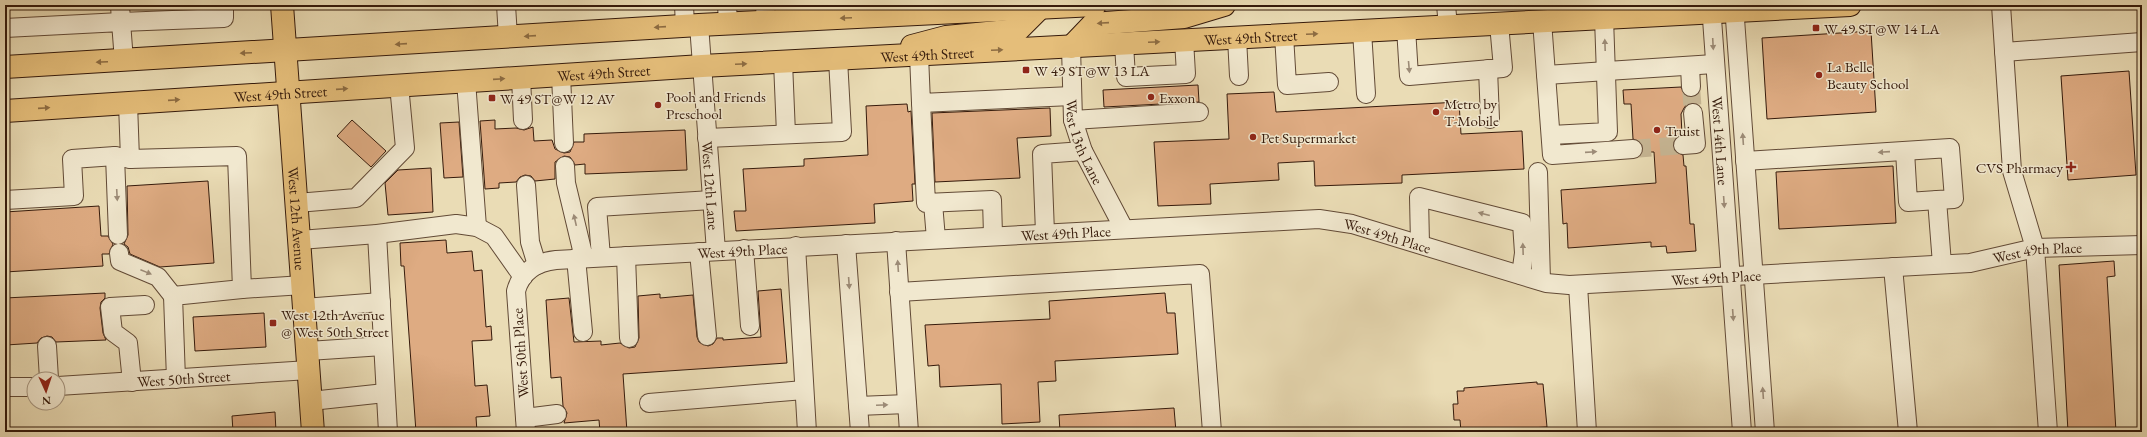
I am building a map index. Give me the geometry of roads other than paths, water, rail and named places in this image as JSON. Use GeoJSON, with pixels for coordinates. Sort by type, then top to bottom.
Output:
{"type":"FeatureCollection","features":[{"type":"Feature","properties":{"kind":"main road","name":"West 12th Avenue"},"geometry":{"type":"LineString","coordinates":[[282,5],[313,432]]}},
{"type":"Feature","properties":{"kind":"main road"},"geometry":{"type":"LineString","coordinates":[[5,68],[508,37],[728,14],[1095,5]]}},
{"type":"Feature","properties":{"kind":"main road"},"geometry":{"type":"LineString","coordinates":[[1071,47],[1093,24],[1184,17],[1224,5]]}},
{"type":"Feature","properties":{"kind":"main road","name":"West 49th Street"},"geometry":{"type":"LineString","coordinates":[[5,111],[702,66],[1604,18],[1711,8],[1850,5]]}},
{"type":"Feature","properties":{"kind":"main road"},"geometry":{"type":"LineString","coordinates":[[877,57],[946,37],[1018,30],[1040,6]]}},
{"type":"Feature","properties":{"kind":"street"},"geometry":{"type":"LineString","coordinates":[[5,28],[121,14],[224,18],[224,5]]}},
{"type":"Feature","properties":{"kind":"street"},"geometry":{"type":"LineString","coordinates":[[506,5],[508,37]]}},
{"type":"Feature","properties":{"kind":"street"},"geometry":{"type":"LineString","coordinates":[[1446,5],[1448,26]]}},
{"type":"Feature","properties":{"kind":"street"},"geometry":{"type":"LineString","coordinates":[[2001,5],[2012,170],[2035,248],[2048,432]]}},
{"type":"Feature","properties":{"kind":"street","name":"West 14th Lane"},"geometry":{"type":"LineString","coordinates":[[1711,8],[1742,432]]}},
{"type":"Feature","properties":{"kind":"street","name":"West 14th Lane"},"geometry":{"type":"LineString","coordinates":[[1734,8],[1765,432]]}},
{"type":"Feature","properties":{"kind":"street"},"geometry":{"type":"LineString","coordinates":[[121,14],[124,61]]}},
{"type":"Feature","properties":{"kind":"street","name":"West 12th Lane"},"geometry":{"type":"LineString","coordinates":[[689,18],[702,66],[712,200],[707,251],[707,336]]}},
{"type":"Feature","properties":{"kind":"street"},"geometry":{"type":"LineString","coordinates":[[1551,135],[1608,132],[1604,18]]}},
{"type":"Feature","properties":{"kind":"street"},"geometry":{"type":"LineString","coordinates":[[1542,21],[1552,155],[1633,149]]}},
{"type":"Feature","properties":{"kind":"street"},"geometry":{"type":"LineString","coordinates":[[1406,28],[1409,76],[1503,68],[1499,24]]}},
{"type":"Feature","properties":{"kind":"street"},"geometry":{"type":"LineString","coordinates":[[1362,31],[1366,94]]}},
{"type":"Feature","properties":{"kind":"street"},"geometry":{"type":"LineString","coordinates":[[1284,35],[1287,85],[1329,82]]}},
{"type":"Feature","properties":{"kind":"street"},"geometry":{"type":"LineString","coordinates":[[1237,38],[1239,76]]}},
{"type":"Feature","properties":{"kind":"street"},"geometry":{"type":"LineString","coordinates":[[1124,44],[1126,77],[1186,74],[1184,40]]}},
{"type":"Feature","properties":{"kind":"street"},"geometry":{"type":"LineString","coordinates":[[2004,52],[2142,42]]}},
{"type":"Feature","properties":{"kind":"street","name":"West 13th Lane"},"geometry":{"type":"LineString","coordinates":[[1071,47],[1073,120],[1083,151],[1124,229]]}},
{"type":"Feature","properties":{"kind":"street"},"geometry":{"type":"LineString","coordinates":[[919,55],[926,203],[992,200],[993,236]]}},
{"type":"Feature","properties":{"kind":"street"},"geometry":{"type":"LineString","coordinates":[[707,138],[842,132],[838,59]]}},
{"type":"Feature","properties":{"kind":"street"},"geometry":{"type":"LineString","coordinates":[[783,62],[786,134]]}},
{"type":"Feature","properties":{"kind":"street"},"geometry":{"type":"LineString","coordinates":[[1546,75],[1714,64]]}},
{"type":"Feature","properties":{"kind":"street"},"geometry":{"type":"LineString","coordinates":[[1690,66],[1691,87]]}},
{"type":"Feature","properties":{"kind":"street"},"geometry":{"type":"LineString","coordinates":[[1488,69],[1490,119]]}},
{"type":"Feature","properties":{"kind":"street"},"geometry":{"type":"LineString","coordinates":[[561,75],[564,143]]}},
{"type":"Feature","properties":{"kind":"street"},"geometry":{"type":"LineString","coordinates":[[521,78],[523,120]]}},
{"type":"Feature","properties":{"kind":"street"},"geometry":{"type":"LineString","coordinates":[[466,81],[476,227]]}},
{"type":"Feature","properties":{"kind":"street"},"geometry":{"type":"LineString","coordinates":[[297,203],[356,198],[405,148],[399,85]]}},
{"type":"Feature","properties":{"kind":"street"},"geometry":{"type":"LineString","coordinates":[[921,103],[1072,96]]}},
{"type":"Feature","properties":{"kind":"street"},"geometry":{"type":"LineString","coordinates":[[118,235],[122,157],[128,102]]}},
{"type":"Feature","properties":{"kind":"street"},"geometry":{"type":"LineString","coordinates":[[1073,120],[1199,112]]}},
{"type":"Feature","properties":{"kind":"street"},"geometry":{"type":"LineString","coordinates":[[1683,145],[1696,144],[1693,114]]}},
{"type":"Feature","properties":{"kind":"street"},"geometry":{"type":"LineString","coordinates":[[1745,161],[1950,148],[1954,199],[1908,202],[1905,151]]}},
{"type":"Feature","properties":{"kind":"street"},"geometry":{"type":"LineString","coordinates":[[1045,233],[1042,154],[1083,151]]}},
{"type":"Feature","properties":{"kind":"street"},"geometry":{"type":"LineString","coordinates":[[5,200],[74,196],[72,159],[236,156],[242,289]]}},
{"type":"Feature","properties":{"kind":"street"},"geometry":{"type":"LineString","coordinates":[[566,166],[566,183],[587,258]]}},
{"type":"Feature","properties":{"kind":"street"},"geometry":{"type":"LineString","coordinates":[[1538,172],[1541,281]]}},
{"type":"Feature","properties":{"kind":"street"},"geometry":{"type":"LineString","coordinates":[[300,240],[377,234],[456,224],[476,227],[494,236],[523,277],[537,265],[530,242],[526,185]]}},
{"type":"Feature","properties":{"kind":"street"},"geometry":{"type":"LineString","coordinates":[[1420,244],[1419,196],[1522,223],[1524,253],[1521,275]]}},
{"type":"Feature","properties":{"kind":"street"},"geometry":{"type":"LineString","coordinates":[[583,332],[587,258],[597,207],[712,200]]}},
{"type":"Feature","properties":{"kind":"street"},"geometry":{"type":"LineString","coordinates":[[1937,200],[1942,264]]}},
{"type":"Feature","properties":{"kind":"street"},"geometry":{"type":"LineString","coordinates":[[933,203],[936,239]]}},
{"type":"Feature","properties":{"kind":"street","name":"West 49th Place"},"geometry":{"type":"LineString","coordinates":[[537,265],[548,261],[587,258],[1303,219],[1331,220],[1420,244],[1541,281],[1560,285],[1942,264],[1983,261],[2035,248],[2142,245]]}},
{"type":"Feature","properties":{"kind":"street"},"geometry":{"type":"LineString","coordinates":[[377,234],[388,432]]}},
{"type":"Feature","properties":{"kind":"street"},"geometry":{"type":"LineString","coordinates":[[896,241],[909,432]]}},
{"type":"Feature","properties":{"kind":"street"},"geometry":{"type":"LineString","coordinates":[[846,244],[860,432]]}},
{"type":"Feature","properties":{"kind":"street"},"geometry":{"type":"LineString","coordinates":[[796,246],[807,432]]}},
{"type":"Feature","properties":{"kind":"street"},"geometry":{"type":"LineString","coordinates":[[744,249],[750,326]]}},
{"type":"Feature","properties":{"kind":"street"},"geometry":{"type":"LineString","coordinates":[[119,253],[120,261],[158,277],[173,296],[176,379]]}},
{"type":"Feature","properties":{"kind":"street"},"geometry":{"type":"LineString","coordinates":[[626,256],[629,338]]}},
{"type":"Feature","properties":{"kind":"street"},"geometry":{"type":"LineString","coordinates":[[1893,267],[1908,432]]}},
{"type":"Feature","properties":{"kind":"street"},"geometry":{"type":"LineString","coordinates":[[899,292],[1200,274],[1212,432]]}},
{"type":"Feature","properties":{"kind":"street","name":"West 50th Place"},"geometry":{"type":"LineString","coordinates":[[523,277],[518,286],[516,296],[526,425]]}},
{"type":"Feature","properties":{"kind":"street"},"geometry":{"type":"LineString","coordinates":[[173,296],[303,285]]}},
{"type":"Feature","properties":{"kind":"street"},"geometry":{"type":"LineString","coordinates":[[1578,285],[1587,432]]}},
{"type":"Feature","properties":{"kind":"street"},"geometry":{"type":"LineString","coordinates":[[304,308],[380,302]]}},
{"type":"Feature","properties":{"kind":"street"},"geometry":{"type":"LineString","coordinates":[[132,382],[128,343],[113,332],[110,307],[145,305]]}},
{"type":"Feature","properties":{"kind":"street"},"geometry":{"type":"LineString","coordinates":[[47,346],[49,371]]}},
{"type":"Feature","properties":{"kind":"street","name":"West 50th Street"},"geometry":{"type":"LineString","coordinates":[[66,386],[176,379],[308,360],[383,346]]}},
{"type":"Feature","properties":{"kind":"street"},"geometry":{"type":"LineString","coordinates":[[5,388],[26,387]]}},
{"type":"Feature","properties":{"kind":"street"},"geometry":{"type":"LineString","coordinates":[[649,403],[804,390]]}},
{"type":"Feature","properties":{"kind":"street"},"geometry":{"type":"LineString","coordinates":[[311,401],[385,393]]}},
{"type":"Feature","properties":{"kind":"street"},"geometry":{"type":"LineString","coordinates":[[858,406],[907,404]]}},
{"type":"Feature","properties":{"kind":"street"},"geometry":{"type":"LineString","coordinates":[[526,425],[557,414]]}},
{"type":"Feature","properties":{"kind":"tunnel"},"geometry":{"type":"LineString","coordinates":[[1691,87],[1693,113]]}},
{"type":"Feature","properties":{"kind":"tunnel"},"geometry":{"type":"LineString","coordinates":[[1633,149],[1683,145]]}},
{"type":"Feature","properties":{"kind":"place","name":"W 49 ST@W 14 LA"},"geometry":{"type":"Point","coordinates":[1816,28]}},
{"type":"Feature","properties":{"kind":"place","name":"W 49 ST@W 13 LA"},"geometry":{"type":"Point","coordinates":[1026,70]}},
{"type":"Feature","properties":{"kind":"place","name":"La Belle Beauty School"},"geometry":{"type":"Point","coordinates":[1819,75]}},
{"type":"Feature","properties":{"kind":"place","name":"Exxon"},"geometry":{"type":"Point","coordinates":[1151,97]}},
{"type":"Feature","properties":{"kind":"place","name":"W 49 ST@W 12 AV"},"geometry":{"type":"Point","coordinates":[492,98]}},
{"type":"Feature","properties":{"kind":"place","name":"Pooh and Friends Preschool"},"geometry":{"type":"Point","coordinates":[658,105]}},
{"type":"Feature","properties":{"kind":"place","name":"Metro by T-Mobile"},"geometry":{"type":"Point","coordinates":[1436,112]}},
{"type":"Feature","properties":{"kind":"place","name":"Truist"},"geometry":{"type":"Point","coordinates":[1657,130]}},
{"type":"Feature","properties":{"kind":"place","name":"Pet Supermarket"},"geometry":{"type":"Point","coordinates":[1253,137]}},
{"type":"Feature","properties":{"kind":"place","name":"CVS Pharmacy"},"geometry":{"type":"Point","coordinates":[2071,167]}},
{"type":"Feature","properties":{"kind":"place","name":"West 12th Avenue @ West 50th Street"},"geometry":{"type":"Point","coordinates":[273,323]}}]}
